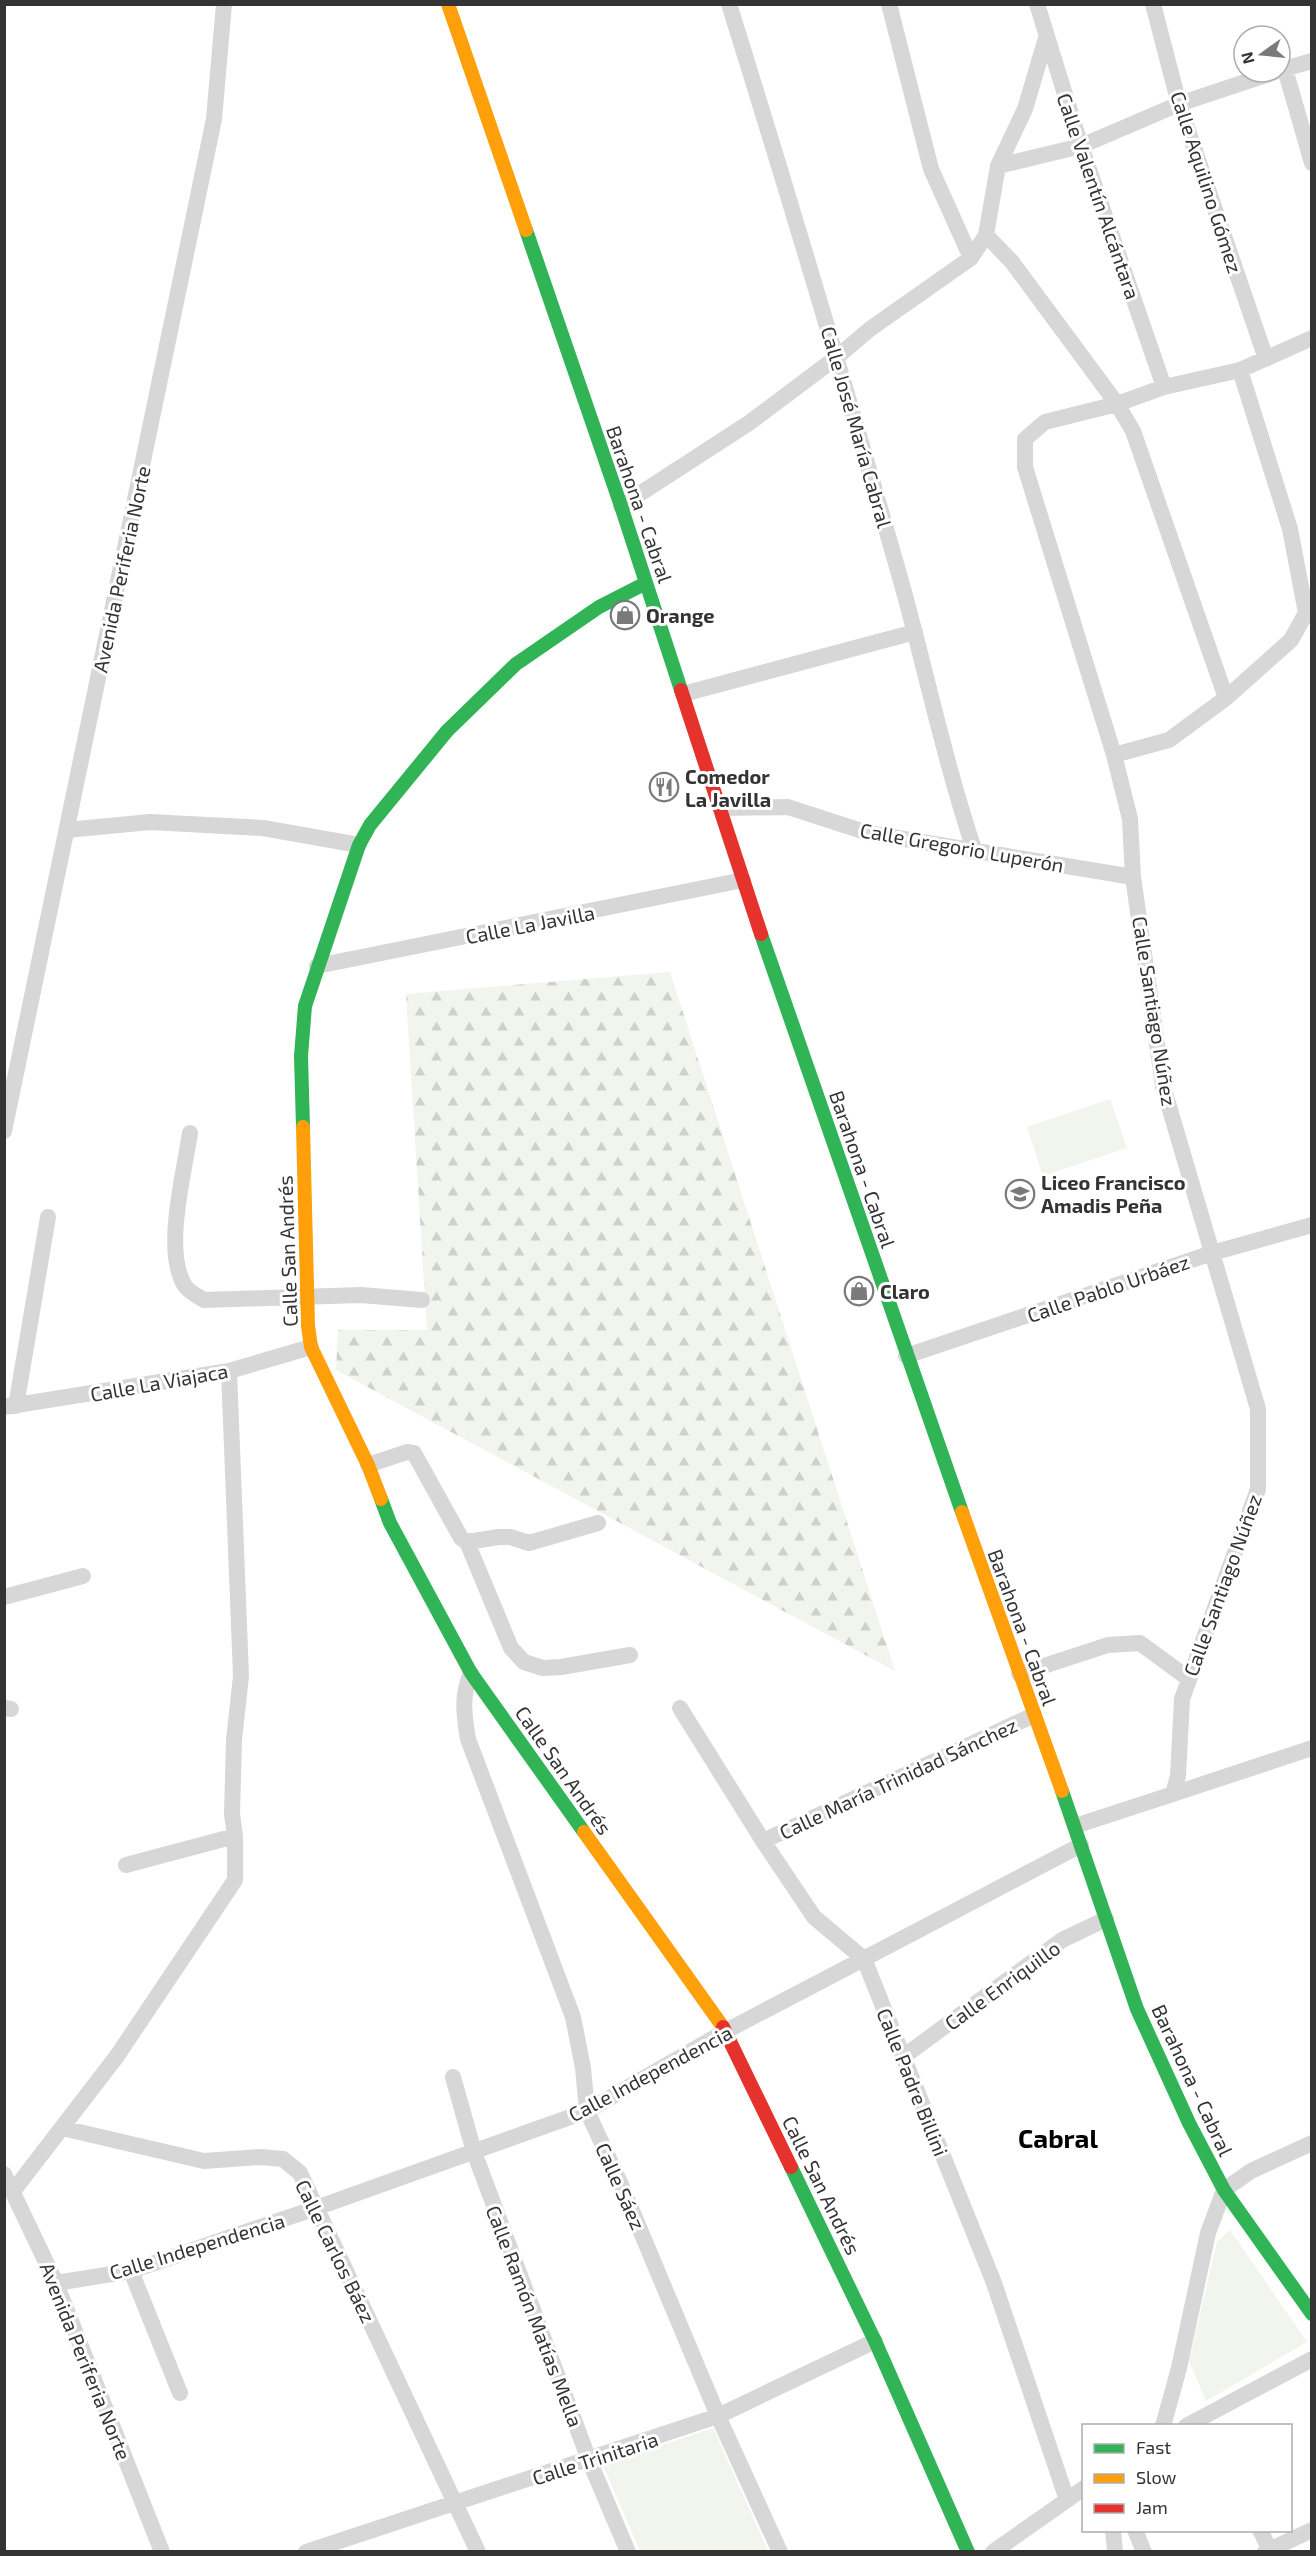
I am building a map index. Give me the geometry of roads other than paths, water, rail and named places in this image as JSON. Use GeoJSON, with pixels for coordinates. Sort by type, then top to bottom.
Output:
{"type":"FeatureCollection","features":[{"type":"Feature","properties":{"kind":"main road","name":"Barahona - Cabral"},"geometry":{"type":"LineString","coordinates":[[448,4],[621,506],[743,880],[906,1356],[1082,1845],[1137,2009],[1189,2123],[1224,2190],[1311,2314]]}},
{"type":"Feature","properties":{"kind":"main road","name":"Calle San Andrés"},"geometry":{"type":"LineString","coordinates":[[646,583],[599,608],[516,664],[433,748],[370,825],[359,845],[316,966],[305,1006],[301,1056],[307,1296],[311,1347],[368,1465],[390,1522],[471,1673],[726,2031],[875,2341],[968,2552]]}},
{"type":"Feature","properties":{"kind":"street","name":"Avenida Periferia Norte"},"geometry":{"type":"LineString","coordinates":[[4,1131],[214,119],[224,4]]}},
{"type":"Feature","properties":{"kind":"street","name":"Calle José María Cabral"},"geometry":{"type":"LineString","coordinates":[[729,4],[837,357],[975,852]]}},
{"type":"Feature","properties":{"kind":"street"},"geometry":{"type":"LineString","coordinates":[[889,4],[931,169],[971,258]]}},
{"type":"Feature","properties":{"kind":"street","name":"Calle Valentín Alcántara"},"geometry":{"type":"LineString","coordinates":[[1037,4],[1081,146],[1164,387]]}},
{"type":"Feature","properties":{"kind":"street","name":"Calle Aquilino Gómez"},"geometry":{"type":"LineString","coordinates":[[1155,5],[1179,104],[1266,359]]}},
{"type":"Feature","properties":{"kind":"street"},"geometry":{"type":"LineString","coordinates":[[621,506],[749,423],[837,357],[870,329],[971,258],[986,235],[998,166],[1025,109],[1046,38]]}},
{"type":"Feature","properties":{"kind":"street"},"geometry":{"type":"LineString","coordinates":[[1292,67],[1311,62]]}},
{"type":"Feature","properties":{"kind":"street"},"geometry":{"type":"LineString","coordinates":[[998,166],[1081,146],[1179,104],[1238,84]]}},
{"type":"Feature","properties":{"kind":"street"},"geometry":{"type":"LineString","coordinates":[[1285,84],[1311,163]]}},
{"type":"Feature","properties":{"kind":"street"},"geometry":{"type":"LineString","coordinates":[[986,235],[1012,262],[1118,404],[1133,431],[1227,698]]}},
{"type":"Feature","properties":{"kind":"street"},"geometry":{"type":"LineString","coordinates":[[1118,404],[1164,387],[1240,370],[1311,338]]}},
{"type":"Feature","properties":{"kind":"street"},"geometry":{"type":"LineString","coordinates":[[1114,755],[1169,740],[1227,698],[1291,640],[1306,613],[1290,529],[1240,370]]}},
{"type":"Feature","properties":{"kind":"street","name":"Calle Santiago Núñez"},"geometry":{"type":"LineString","coordinates":[[1118,404],[1045,422],[1025,439],[1025,467],[1114,755],[1130,819],[1133,878],[1163,1086],[1258,1409],[1258,1489],[1182,1699],[1178,1776],[1173,1794]]}},
{"type":"Feature","properties":{"kind":"street"},"geometry":{"type":"LineString","coordinates":[[683,694],[915,632]]}},
{"type":"Feature","properties":{"kind":"street","name":"Calle Gregorio Luperón"},"geometry":{"type":"LineString","coordinates":[[721,808],[788,807],[868,833],[1133,878]]}},
{"type":"Feature","properties":{"kind":"street"},"geometry":{"type":"LineString","coordinates":[[67,830],[150,822],[263,828],[359,845]]}},
{"type":"Feature","properties":{"kind":"street","name":"Calle La Javilla"},"geometry":{"type":"LineString","coordinates":[[316,966],[743,880]]}},
{"type":"Feature","properties":{"kind":"street"},"geometry":{"type":"LineString","coordinates":[[190,1133],[174,1245],[177,1270],[186,1288],[204,1300],[361,1295],[422,1300]]}},
{"type":"Feature","properties":{"kind":"street"},"geometry":{"type":"LineString","coordinates":[[10,1406],[48,1217]]}},
{"type":"Feature","properties":{"kind":"street","name":"Calle Pablo Urbáez"},"geometry":{"type":"LineString","coordinates":[[906,1356],[1212,1253],[1311,1225]]}},
{"type":"Feature","properties":{"kind":"street","name":"Calle La Viajaca"},"geometry":{"type":"LineString","coordinates":[[10,1406],[229,1371],[311,1347]]}},
{"type":"Feature","properties":{"kind":"street"},"geometry":{"type":"LineString","coordinates":[[14,2190],[117,2056],[235,1880],[235,1836],[232,1814],[234,1740],[241,1676],[229,1371]]}},
{"type":"Feature","properties":{"kind":"street"},"geometry":{"type":"LineString","coordinates":[[368,1465],[407,1452],[414,1453],[461,1538],[467,1542],[511,1648],[524,1662],[543,1668],[561,1667],[630,1654]]}},
{"type":"Feature","properties":{"kind":"street"},"geometry":{"type":"LineString","coordinates":[[467,1542],[510,1537],[529,1544],[598,1523]]}},
{"type":"Feature","properties":{"kind":"street"},"geometry":{"type":"LineString","coordinates":[[4,1597],[82,1576]]}},
{"type":"Feature","properties":{"kind":"street"},"geometry":{"type":"LineString","coordinates":[[1019,1674],[1108,1645],[1140,1643],[1189,1679]]}},
{"type":"Feature","properties":{"kind":"street","name":"Calle Sáez"},"geometry":{"type":"LineString","coordinates":[[471,1673],[462,1707],[468,1739],[573,2017],[583,2068],[587,2111],[623,2189],[718,2416],[780,2552]]}},
{"type":"Feature","properties":{"kind":"street","name":"Calle Padre Billini"},"geometry":{"type":"LineString","coordinates":[[680,1708],[763,1841],[814,1917],[864,1959],[994,2283],[1068,2500]]}},
{"type":"Feature","properties":{"kind":"street","name":"Calle María Trinidad Sánchez"},"geometry":{"type":"LineString","coordinates":[[763,1841],[1034,1715]]}},
{"type":"Feature","properties":{"kind":"street"},"geometry":{"type":"LineString","coordinates":[[1075,1826],[1311,1748]]}},
{"type":"Feature","properties":{"kind":"street"},"geometry":{"type":"LineString","coordinates":[[126,1865],[235,1836]]}},
{"type":"Feature","properties":{"kind":"street","name":"Calle Independencia"},"geometry":{"type":"LineString","coordinates":[[56,2283],[131,2271],[316,2208],[587,2111],[726,2031],[1082,1845]]}},
{"type":"Feature","properties":{"kind":"street","name":"Calle Enriquillo"},"geometry":{"type":"LineString","coordinates":[[903,2057],[1062,1940],[1106,1919]]}},
{"type":"Feature","properties":{"kind":"street","name":"Calle Ramón Matías Mella"},"geometry":{"type":"LineString","coordinates":[[453,2077],[474,2152],[589,2460],[628,2552]]}},
{"type":"Feature","properties":{"kind":"street","name":"Calle Carlos Báez"},"geometry":{"type":"LineString","coordinates":[[62,2128],[204,2161],[261,2157],[283,2159],[300,2173],[478,2552]]}},
{"type":"Feature","properties":{"kind":"street"},"geometry":{"type":"LineString","coordinates":[[1164,2424],[1179,2368],[1208,2232],[1224,2190],[1251,2171],[1311,2143]]}},
{"type":"Feature","properties":{"kind":"street","name":"Avenida Periferia Norte"},"geometry":{"type":"LineString","coordinates":[[4,2174],[14,2190],[56,2283],[162,2552]]}},
{"type":"Feature","properties":{"kind":"street"},"geometry":{"type":"LineString","coordinates":[[131,2271],[180,2393]]}},
{"type":"Feature","properties":{"kind":"street","name":"Calle Trinitaria"},"geometry":{"type":"LineString","coordinates":[[306,2552],[353,2544],[457,2504],[718,2416],[875,2341]]}},
{"type":"Feature","properties":{"kind":"street"},"geometry":{"type":"LineString","coordinates":[[1197,2423],[1311,2359]]}},
{"type":"Feature","properties":{"kind":"street"},"geometry":{"type":"LineString","coordinates":[[993,2552],[1082,2489]]}},
{"type":"Feature","properties":{"kind":"street"},"geometry":{"type":"LineString","coordinates":[[1261,2532],[1269,2551],[1311,2530]]}},
{"type":"Feature","properties":{"kind":"street"},"geometry":{"type":"LineString","coordinates":[[1113,2532],[1115,2552]]}},
{"type":"Feature","properties":{"kind":"street"},"geometry":{"type":"LineString","coordinates":[[1136,2532],[1144,2552]]}},
{"type":"Feature","properties":{"kind":"place","name":"Orange"},"geometry":{"type":"Point","coordinates":[625,615]}},
{"type":"Feature","properties":{"kind":"place","name":"Comedor La Javilla"},"geometry":{"type":"Point","coordinates":[664,787]}},
{"type":"Feature","properties":{"kind":"place","name":"Liceo Francisco Amadis Peña"},"geometry":{"type":"Point","coordinates":[1020,1194]}},
{"type":"Feature","properties":{"kind":"place","name":"Claro"},"geometry":{"type":"Point","coordinates":[859,1291]}},
{"type":"Feature","properties":{"kind":"district","name":"Cabral"},"geometry":{"type":"Point","coordinates":[1058,2137]}}]}
